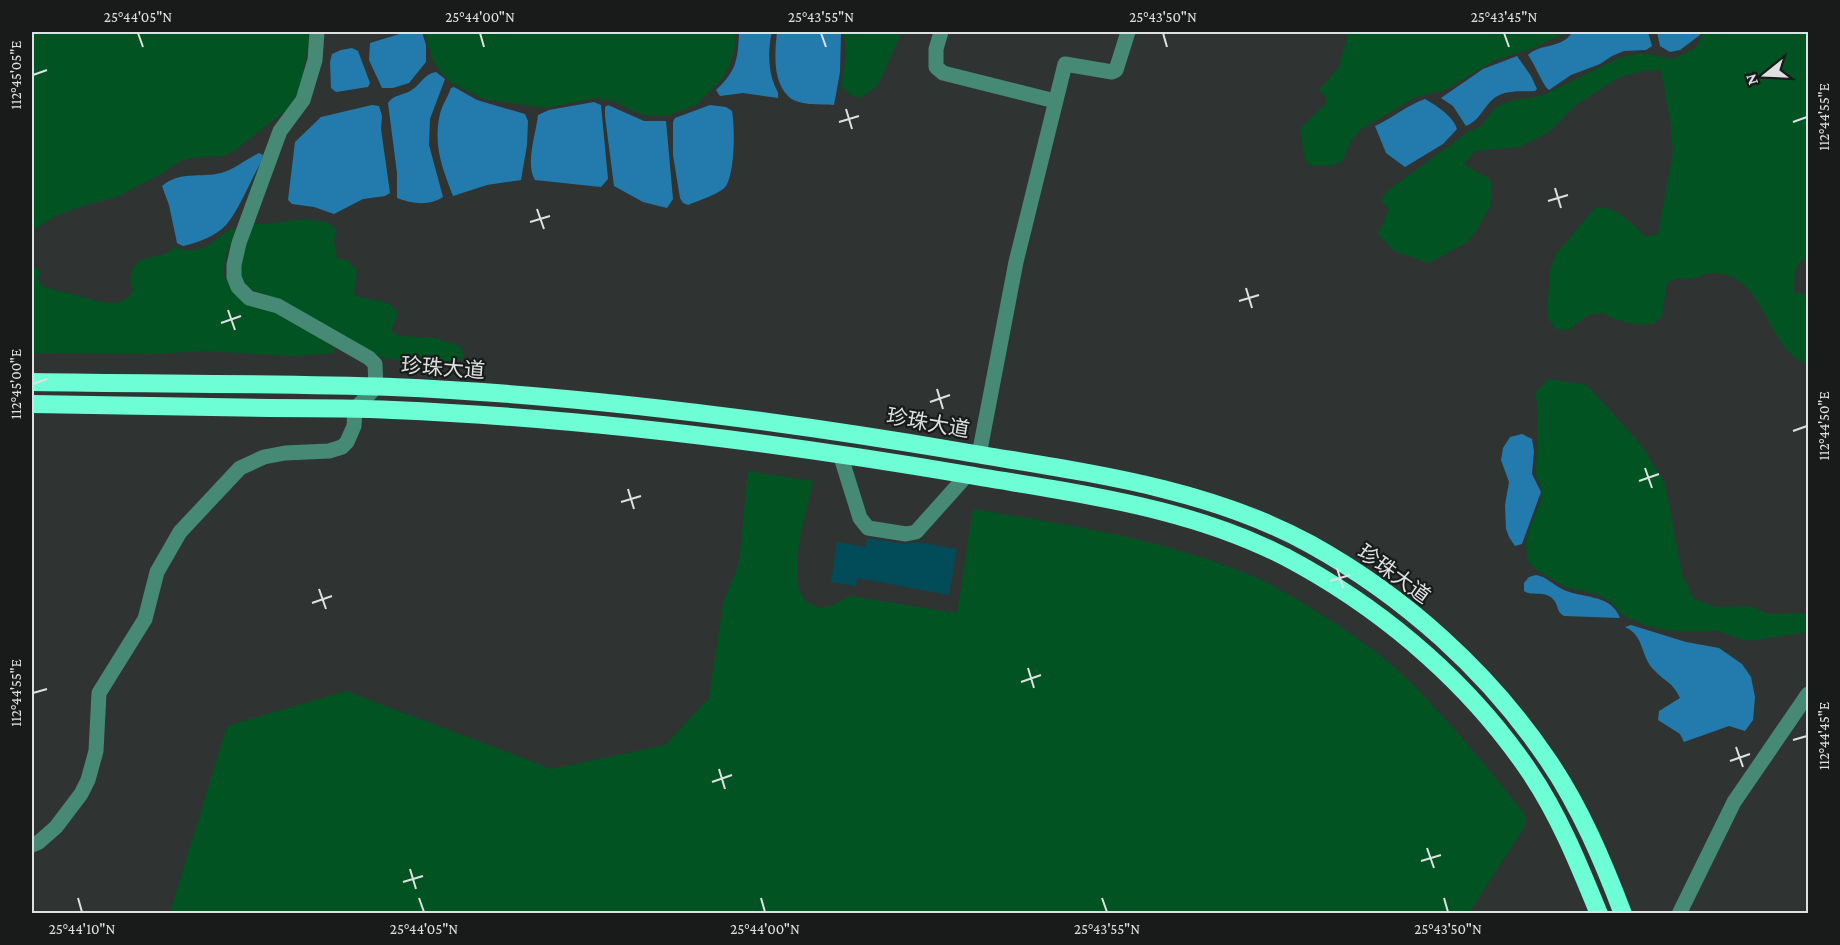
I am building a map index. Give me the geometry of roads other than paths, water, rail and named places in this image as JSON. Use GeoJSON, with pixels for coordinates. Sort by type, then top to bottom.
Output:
{"type":"FeatureCollection","features":[{"type":"Feature","properties":{"kind":"highway","name":"珍珠大道"},"geometry":{"type":"LineString","coordinates":[[32,382],[376,387],[552,398],[711,414],[826,429],[1092,474],[1149,486],[1233,510],[1272,525],[1354,571],[1400,603],[1443,639],[1482,679],[1518,719],[1550,761],[1577,809],[1623,914]]}},
{"type":"Feature","properties":{"kind":"highway","name":"珍珠大道"},"geometry":{"type":"LineString","coordinates":[[32,404],[392,410],[550,420],[708,436],[840,454],[1088,495],[1193,520],[1264,546],[1342,589],[1387,621],[1428,656],[1501,733],[1531,773],[1558,819],[1599,914]]}},
{"type":"Feature","properties":{"kind":"street"},"geometry":{"type":"LineString","coordinates":[[32,845],[56,827],[81,794],[88,780],[96,752],[99,693],[145,619],[157,572],[180,532],[240,468],[264,457],[285,453],[329,451],[342,447],[347,442],[354,426],[355,409],[376,387],[375,364],[369,358],[278,306],[249,298],[238,287],[234,276],[239,243],[280,131],[303,100],[315,60],[317,32]]}},
{"type":"Feature","properties":{"kind":"street"},"geometry":{"type":"LineString","coordinates":[[941,32],[936,49],[936,67],[943,73],[1055,101]]}},
{"type":"Feature","properties":{"kind":"street"},"geometry":{"type":"LineString","coordinates":[[980,455],[1016,262],[1065,64],[1112,72],[1116,70],[1128,32]]}},
{"type":"Feature","properties":{"kind":"street"},"geometry":{"type":"LineString","coordinates":[[840,454],[860,518],[868,528],[906,534],[916,532],[967,475]]}},
{"type":"Feature","properties":{"kind":"street"},"geometry":{"type":"LineString","coordinates":[[1679,914],[1734,802],[1809,694]]}},
{"type":"Feature","properties":{"kind":"street"},"geometry":{"type":"LineString","coordinates":[[1686,914],[1740,805],[1809,705]]}},
{"type":"Feature","properties":{"kind":"water"},"geometry":{"type":"Polygon","coordinates":[[[406,32],[422,32],[426,45],[426,62],[409,83],[393,88],[382,88],[369,60],[370,43],[406,32]]]}},
{"type":"Feature","properties":{"kind":"water"},"geometry":{"type":"Polygon","coordinates":[[[739,32],[772,32],[769,51],[770,65],[778,98],[743,93],[720,96],[716,90],[728,77],[735,64],[739,32]]]}},
{"type":"Feature","properties":{"kind":"water"},"geometry":{"type":"Polygon","coordinates":[[[777,32],[841,32],[840,72],[834,105],[810,104],[788,96],[777,74],[777,32]]]}},
{"type":"Feature","properties":{"kind":"water"},"geometry":{"type":"Polygon","coordinates":[[[1572,32],[1648,32],[1652,46],[1646,50],[1624,51],[1612,56],[1600,64],[1571,75],[1549,90],[1528,55],[1533,51],[1563,41],[1572,32]]]}},
{"type":"Feature","properties":{"kind":"water"},"geometry":{"type":"Polygon","coordinates":[[[1657,32],[1700,32],[1700,35],[1680,50],[1670,52],[1660,46],[1657,32]]]}},
{"type":"Feature","properties":{"kind":"water"},"geometry":{"type":"Polygon","coordinates":[[[352,48],[358,51],[370,83],[368,87],[336,92],[331,88],[332,54],[352,48]]]}},
{"type":"Feature","properties":{"kind":"water"},"geometry":{"type":"Polygon","coordinates":[[[1517,56],[1531,76],[1537,89],[1535,91],[1513,92],[1498,96],[1474,121],[1466,126],[1453,106],[1441,98],[1483,69],[1517,56]]]}},
{"type":"Feature","properties":{"kind":"water"},"geometry":{"type":"Polygon","coordinates":[[[436,72],[445,79],[430,119],[429,145],[443,197],[427,203],[409,202],[397,198],[397,173],[388,103],[410,91],[426,77],[436,72]]]}},
{"type":"Feature","properties":{"kind":"water"},"geometry":{"type":"Polygon","coordinates":[[[454,87],[477,100],[525,114],[528,121],[527,145],[521,180],[487,185],[453,196],[442,165],[438,146],[438,125],[441,111],[451,88],[454,87]]]}},
{"type":"Feature","properties":{"kind":"water"},"geometry":{"type":"Polygon","coordinates":[[[1425,99],[1448,116],[1457,129],[1443,144],[1405,167],[1386,153],[1375,126],[1425,99]]]}},
{"type":"Feature","properties":{"kind":"water"},"geometry":{"type":"Polygon","coordinates":[[[594,102],[601,105],[608,179],[601,187],[535,180],[531,157],[538,115],[549,110],[594,102]]]}},
{"type":"Feature","properties":{"kind":"water"},"geometry":{"type":"Polygon","coordinates":[[[372,105],[379,106],[382,116],[381,129],[390,193],[385,196],[363,199],[334,214],[314,207],[292,204],[288,200],[295,142],[321,117],[372,105]]]}},
{"type":"Feature","properties":{"kind":"water"},"geometry":{"type":"Polygon","coordinates":[[[608,105],[644,121],[666,121],[673,199],[667,208],[643,202],[614,186],[605,116],[605,107],[608,105]]]}},
{"type":"Feature","properties":{"kind":"water"},"geometry":{"type":"Polygon","coordinates":[[[710,105],[726,107],[732,111],[734,138],[731,170],[723,189],[688,205],[680,198],[673,155],[673,122],[675,118],[710,105]]]}},
{"type":"Feature","properties":{"kind":"water"},"geometry":{"type":"Polygon","coordinates":[[[259,153],[263,155],[261,162],[240,204],[226,225],[212,236],[200,241],[183,246],[177,243],[169,205],[162,186],[175,178],[221,173],[259,153]]]}},
{"type":"Feature","properties":{"kind":"water"},"geometry":{"type":"Polygon","coordinates":[[[1522,434],[1532,439],[1534,451],[1532,474],[1541,492],[1522,544],[1515,546],[1506,529],[1505,505],[1509,482],[1501,460],[1503,448],[1510,437],[1522,434]]]}},
{"type":"Feature","properties":{"kind":"water"},"geometry":{"type":"Polygon","coordinates":[[[1536,575],[1570,592],[1603,600],[1616,610],[1620,618],[1564,616],[1550,596],[1524,591],[1524,583],[1529,577],[1536,575]]]}},
{"type":"Feature","properties":{"kind":"water"},"geometry":{"type":"Polygon","coordinates":[[[1631,625],[1686,642],[1719,648],[1742,664],[1751,677],[1755,697],[1753,720],[1745,731],[1729,726],[1684,742],[1680,734],[1658,720],[1659,711],[1680,698],[1671,685],[1650,665],[1636,636],[1625,627],[1631,625]]]}}]}
